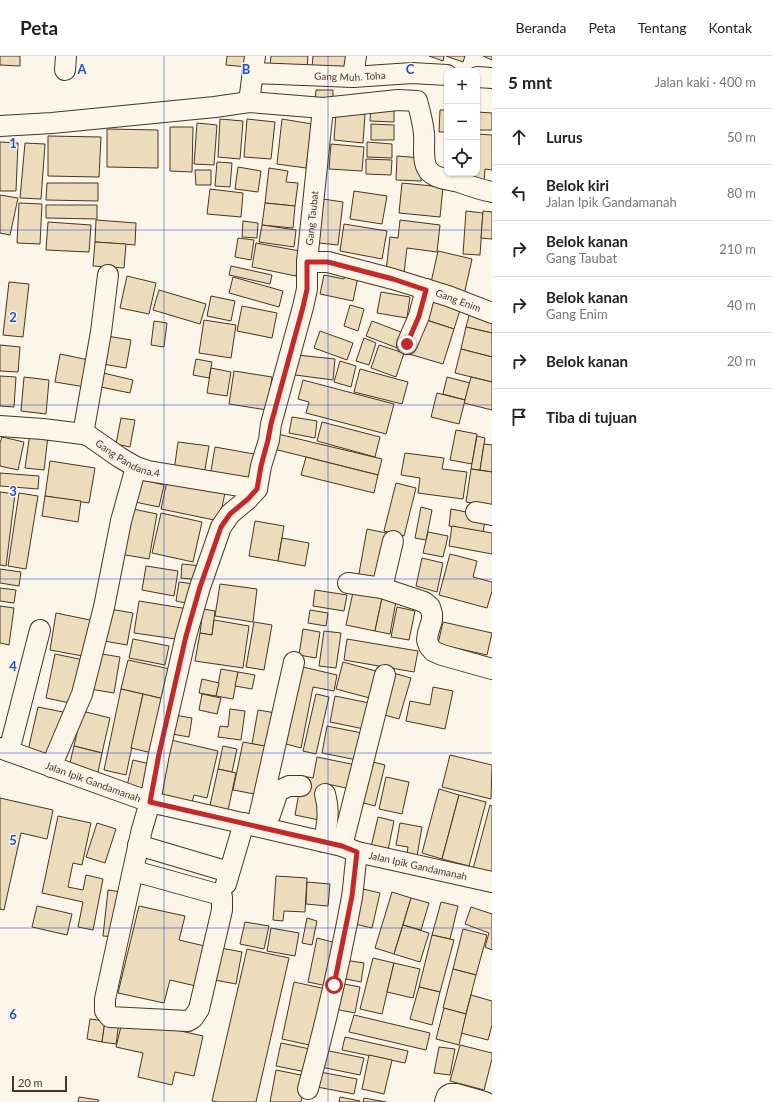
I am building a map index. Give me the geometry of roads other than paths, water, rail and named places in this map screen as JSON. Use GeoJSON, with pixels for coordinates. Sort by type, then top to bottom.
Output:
{"type":"FeatureCollection","features":[{"type":"Feature","properties":{"kind":"street"},"geometry":{"type":"LineString","coordinates":[[353,77],[356,56]]}},
{"type":"Feature","properties":{"kind":"street","name":"Gang Muh. Toha"},"geometry":{"type":"LineString","coordinates":[[252,80],[353,77],[412,73],[444,75]]}},
{"type":"Feature","properties":{"kind":"street"},"geometry":{"type":"LineString","coordinates":[[480,77],[492,78]]}},
{"type":"Feature","properties":{"kind":"street"},"geometry":{"type":"LineString","coordinates":[[0,126],[60,122],[215,107],[252,80],[323,108],[398,100],[417,101],[424,133],[425,161],[427,168],[431,173],[440,178],[492,192]]}},
{"type":"Feature","properties":{"kind":"street","name":"Gang Taubat"},"geometry":{"type":"LineString","coordinates":[[257,489],[271,424],[307,289],[307,262],[323,108]]}},
{"type":"Feature","properties":{"kind":"street","name":"Gang Enim"},"geometry":{"type":"LineString","coordinates":[[307,262],[328,262],[393,279],[448,296],[492,313]]}},
{"type":"Feature","properties":{"kind":"street"},"geometry":{"type":"LineString","coordinates":[[83,434],[101,332],[108,275]]}},
{"type":"Feature","properties":{"kind":"street"},"geometry":{"type":"LineString","coordinates":[[407,344],[419,316],[426,290]]}},
{"type":"Feature","properties":{"kind":"street","name":"Gang Pandana.4"},"geometry":{"type":"LineString","coordinates":[[1,430],[43,429],[83,434],[94,439],[136,467],[148,471],[257,489]]}},
{"type":"Feature","properties":{"kind":"street"},"geometry":{"type":"LineString","coordinates":[[51,766],[82,694],[104,607],[121,522],[136,467]]}},
{"type":"Feature","properties":{"kind":"street"},"geometry":{"type":"LineString","coordinates":[[257,489],[248,499],[230,514],[221,527],[200,587],[186,636],[159,754],[150,802],[138,845],[134,871],[106,999],[105,1011],[110,1017],[184,1021],[188,1021],[193,1018],[199,1009],[222,910],[222,897],[229,872],[256,826],[274,801],[278,791],[289,786],[301,786]]}},
{"type":"Feature","properties":{"kind":"street"},"geometry":{"type":"LineString","coordinates":[[382,588],[393,541]]}},
{"type":"Feature","properties":{"kind":"street"},"geometry":{"type":"LineString","coordinates":[[348,583],[382,588],[424,602],[430,607],[432,614],[427,640],[433,651],[492,669]]}},
{"type":"Feature","properties":{"kind":"street"},"geometry":{"type":"LineString","coordinates":[[4,749],[40,630]]}},
{"type":"Feature","properties":{"kind":"street"},"geometry":{"type":"LineString","coordinates":[[256,826],[294,662]]}},
{"type":"Feature","properties":{"kind":"street"},"geometry":{"type":"LineString","coordinates":[[341,846],[385,674]]}},
{"type":"Feature","properties":{"kind":"street","name":"Jalan Ipik Gandamanah"},"geometry":{"type":"LineString","coordinates":[[4,749],[150,802],[492,882]]}},
{"type":"Feature","properties":{"kind":"street"},"geometry":{"type":"LineString","coordinates":[[308,1089],[323,1034],[352,896],[341,846],[328,812],[325,794]]}},
{"type":"Feature","properties":{"kind":"street"},"geometry":{"type":"LineString","coordinates":[[138,845],[229,872]]}},
{"type":"Feature","properties":{"kind":"street"},"geometry":{"type":"LineString","coordinates":[[134,871],[217,894],[222,897]]}},
{"type":"Feature","properties":{"kind":"street"},"geometry":{"type":"LineString","coordinates":[[445,1102],[446,1096],[453,1094],[458,1094],[485,1102]]}}]}
